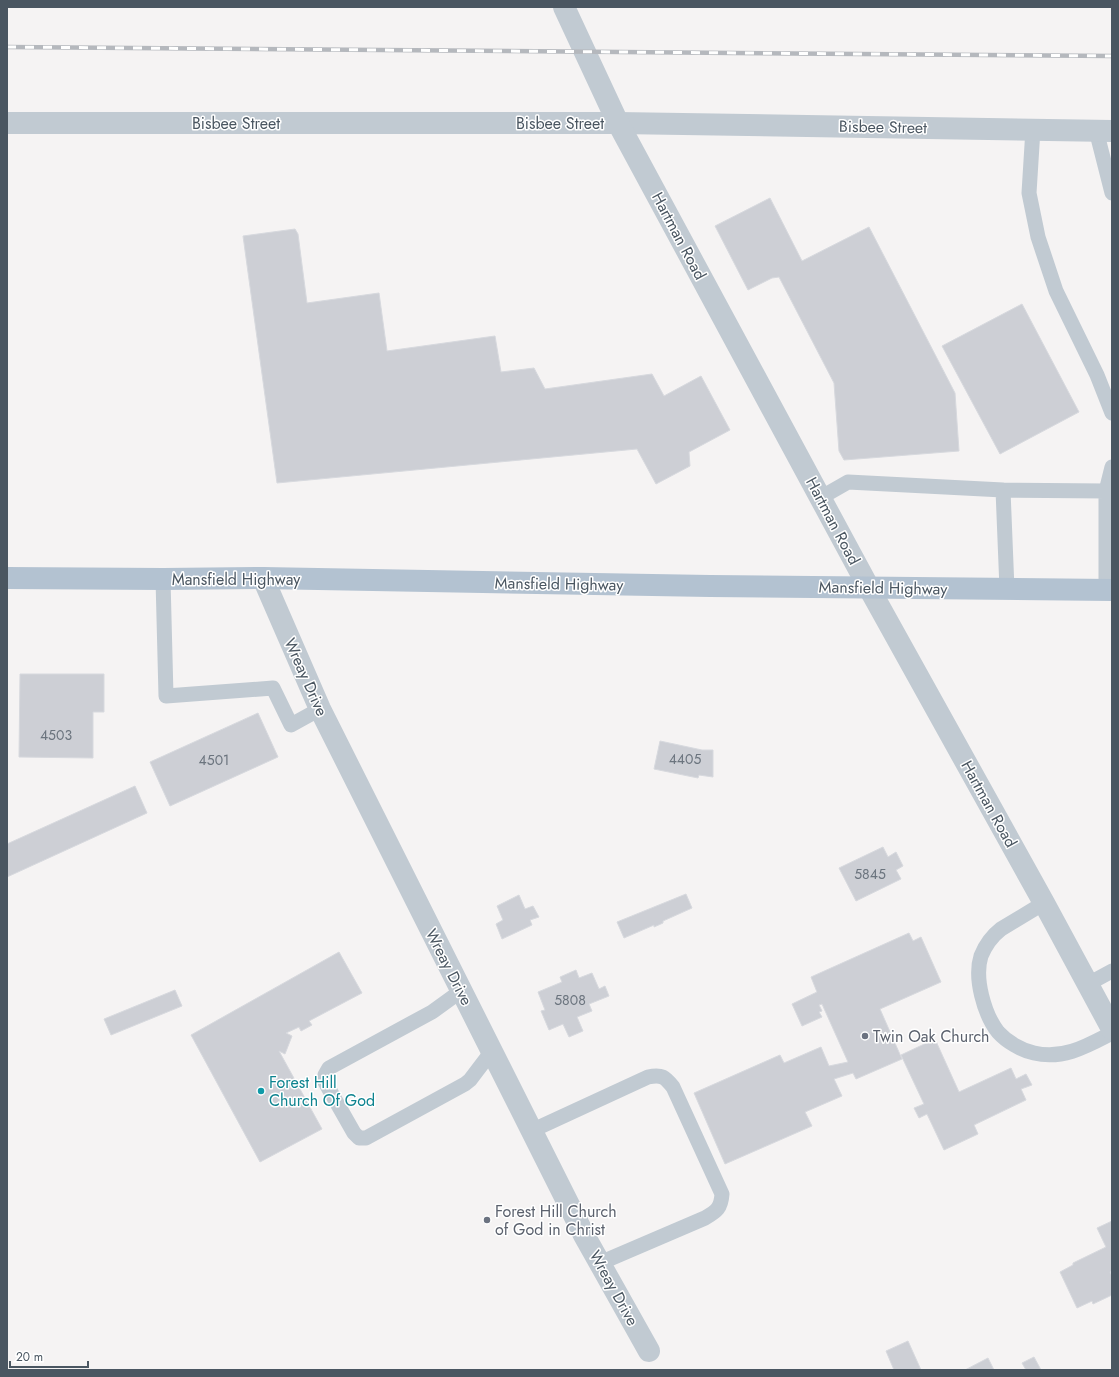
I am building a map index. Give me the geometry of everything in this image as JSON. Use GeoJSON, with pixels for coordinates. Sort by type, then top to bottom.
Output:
{"type":"FeatureCollection","features":[{"type":"Feature","properties":{"kind":"main road","name":"Mansfield Highway"},"geometry":{"type":"LineString","coordinates":[[7,578],[263,578],[430,582],[1109,590]]}},
{"type":"Feature","properties":{"kind":"street","name":"Hartman Road"},"geometry":{"type":"LineString","coordinates":[[564,7],[618,123],[869,588],[1044,903],[1112,1029]]}},
{"type":"Feature","properties":{"kind":"street","name":"Bisbee Street"},"geometry":{"type":"LineString","coordinates":[[7,123],[618,123],[1104,130]]}},
{"type":"Feature","properties":{"kind":"street","name":"Wreay Drive"},"geometry":{"type":"LineString","coordinates":[[263,578],[320,709],[584,1235],[649,1351]]}},
{"type":"Feature","properties":{"kind":"lane"},"geometry":{"type":"LineString","coordinates":[[1033,129],[1029,193],[1038,237],[1056,292],[1096,375],[1112,413]]}},
{"type":"Feature","properties":{"kind":"lane"},"geometry":{"type":"LineString","coordinates":[[1104,130],[1112,193]]}},
{"type":"Feature","properties":{"kind":"lane"},"geometry":{"type":"LineString","coordinates":[[1109,590],[1106,491],[1112,467]]}},
{"type":"Feature","properties":{"kind":"lane"},"geometry":{"type":"LineString","coordinates":[[820,498],[848,482],[1003,490],[1106,491]]}},
{"type":"Feature","properties":{"kind":"lane"},"geometry":{"type":"LineString","coordinates":[[1003,490],[1006,589]]}},
{"type":"Feature","properties":{"kind":"lane"},"geometry":{"type":"LineString","coordinates":[[163,579],[166,696],[274,688],[291,725],[320,709]]}},
{"type":"Feature","properties":{"kind":"lane"},"geometry":{"type":"LineString","coordinates":[[1044,903],[995,934],[981,956],[979,968],[981,993],[992,1021],[998,1032],[1010,1043],[1022,1049],[1045,1055],[1070,1053],[1081,1050],[1112,1033]]}},
{"type":"Feature","properties":{"kind":"lane"},"geometry":{"type":"LineString","coordinates":[[1088,984],[1112,971]]}},
{"type":"Feature","properties":{"kind":"lane"},"geometry":{"type":"LineString","coordinates":[[461,991],[432,1012],[329,1068],[325,1075],[325,1082],[354,1134],[359,1138],[366,1138],[465,1084],[470,1080],[492,1051]]}},
{"type":"Feature","properties":{"kind":"lane"},"geometry":{"type":"LineString","coordinates":[[531,1131],[648,1077],[658,1075],[667,1079],[674,1087],[722,1194],[721,1204],[716,1212],[705,1218],[600,1263]]}},
{"type":"Feature","properties":{"kind":"building"},"geometry":{"type":"Polygon","coordinates":[[[770,198],[802,261],[869,227],[955,393],[959,451],[844,460],[839,451],[834,383],[779,277],[772,278],[748,290],[715,226],[770,198]]]}},
{"type":"Feature","properties":{"kind":"building"},"geometry":{"type":"Polygon","coordinates":[[[295,229],[298,234],[307,303],[379,293],[387,351],[495,336],[501,372],[534,368],[545,389],[652,374],[664,396],[701,376],[730,430],[689,452],[690,466],[656,484],[637,449],[277,483],[243,236],[295,229]]]}},
{"type":"Feature","properties":{"kind":"building"},"geometry":{"type":"Polygon","coordinates":[[[1022,304],[1079,412],[1000,454],[942,346],[1022,304]]]}},
{"type":"Feature","properties":{"kind":"building"},"geometry":{"type":"Polygon","coordinates":[[[20,674],[104,674],[104,712],[93,712],[93,758],[19,757],[20,674]]]}},
{"type":"Feature","properties":{"kind":"building"},"geometry":{"type":"Polygon","coordinates":[[[258,713],[278,757],[170,806],[150,762],[258,713]]]}},
{"type":"Feature","properties":{"kind":"building"},"geometry":{"type":"Polygon","coordinates":[[[660,741],[702,750],[713,750],[713,777],[699,775],[698,778],[654,769],[660,741]]]}},
{"type":"Feature","properties":{"kind":"building"},"geometry":{"type":"Polygon","coordinates":[[[135,786],[147,813],[7,877],[7,844],[135,786]]]}},
{"type":"Feature","properties":{"kind":"building"},"geometry":{"type":"Polygon","coordinates":[[[883,847],[888,857],[896,852],[903,866],[896,870],[901,879],[856,901],[839,868],[883,847]]]}},
{"type":"Feature","properties":{"kind":"building"},"geometry":{"type":"Polygon","coordinates":[[[686,894],[692,908],[663,921],[663,923],[654,927],[654,925],[624,938],[617,922],[686,894]]]}},
{"type":"Feature","properties":{"kind":"building"},"geometry":{"type":"Polygon","coordinates":[[[519,895],[525,909],[533,906],[539,917],[530,920],[532,925],[502,939],[496,924],[503,920],[497,906],[519,895]]]}},
{"type":"Feature","properties":{"kind":"building"},"geometry":{"type":"Polygon","coordinates":[[[909,933],[913,941],[921,937],[941,982],[880,1009],[902,1059],[856,1079],[853,1073],[834,1079],[842,1096],[805,1112],[812,1126],[725,1164],[694,1093],[780,1055],[784,1063],[821,1047],[829,1066],[848,1062],[822,1004],[819,1005],[822,1011],[819,1012],[822,1017],[802,1026],[792,1004],[817,992],[811,977],[909,933]]]}},
{"type":"Feature","properties":{"kind":"building","name":"Forest Hill Church Of God"},"geometry":{"type":"Polygon","coordinates":[[[339,952],[362,993],[309,1021],[312,1025],[301,1031],[299,1027],[286,1033],[292,1036],[285,1054],[279,1051],[322,1129],[260,1162],[191,1035],[339,952]]]}},
{"type":"Feature","properties":{"kind":"building"},"geometry":{"type":"Polygon","coordinates":[[[576,970],[579,978],[592,973],[599,989],[605,986],[609,996],[589,1004],[592,1011],[577,1017],[583,1031],[569,1037],[563,1024],[549,1030],[541,1011],[545,1010],[538,992],[562,982],[560,977],[576,970]]]}},
{"type":"Feature","properties":{"kind":"building"},"geometry":{"type":"Polygon","coordinates":[[[175,990],[182,1006],[111,1035],[104,1019],[175,990]]]}},
{"type":"Feature","properties":{"kind":"building"},"geometry":{"type":"Polygon","coordinates":[[[935,1039],[959,1092],[1011,1068],[1016,1079],[1026,1074],[1032,1085],[1021,1089],[1026,1100],[974,1125],[978,1134],[944,1150],[927,1114],[919,1118],[914,1108],[924,1104],[901,1055],[935,1039]]]}},
{"type":"Feature","properties":{"kind":"building"},"geometry":{"type":"Polygon","coordinates":[[[1112,1221],[1112,1271],[1110,1272],[1112,1276],[1112,1295],[1093,1304],[1092,1301],[1077,1308],[1060,1272],[1073,1265],[1073,1263],[1106,1247],[1097,1228],[1112,1221]]]}},
{"type":"Feature","properties":{"kind":"building"},"geometry":{"type":"Polygon","coordinates":[[[908,1341],[921,1370],[894,1370],[886,1351],[908,1341]]]}},
{"type":"Feature","properties":{"kind":"building"},"geometry":{"type":"Polygon","coordinates":[[[1034,1357],[1041,1370],[1026,1370],[1022,1363],[1034,1357]]]}},
{"type":"Feature","properties":{"kind":"building"},"geometry":{"type":"Polygon","coordinates":[[[988,1358],[994,1370],[965,1370],[988,1358]]]}},
{"type":"Feature","properties":{"kind":"railway"},"geometry":{"type":"LineString","coordinates":[[7,47],[1112,56]]}},
{"type":"Feature","properties":{"kind":"place","name":"Twin Oak Church"},"geometry":{"type":"Point","coordinates":[865,1036]}},
{"type":"Feature","properties":{"kind":"place","name":"Forest Hill Church Of God"},"geometry":{"type":"Point","coordinates":[261,1091]}},
{"type":"Feature","properties":{"kind":"place","name":"Forest Hill Church of God in Christ"},"geometry":{"type":"Point","coordinates":[487,1220]}}]}
